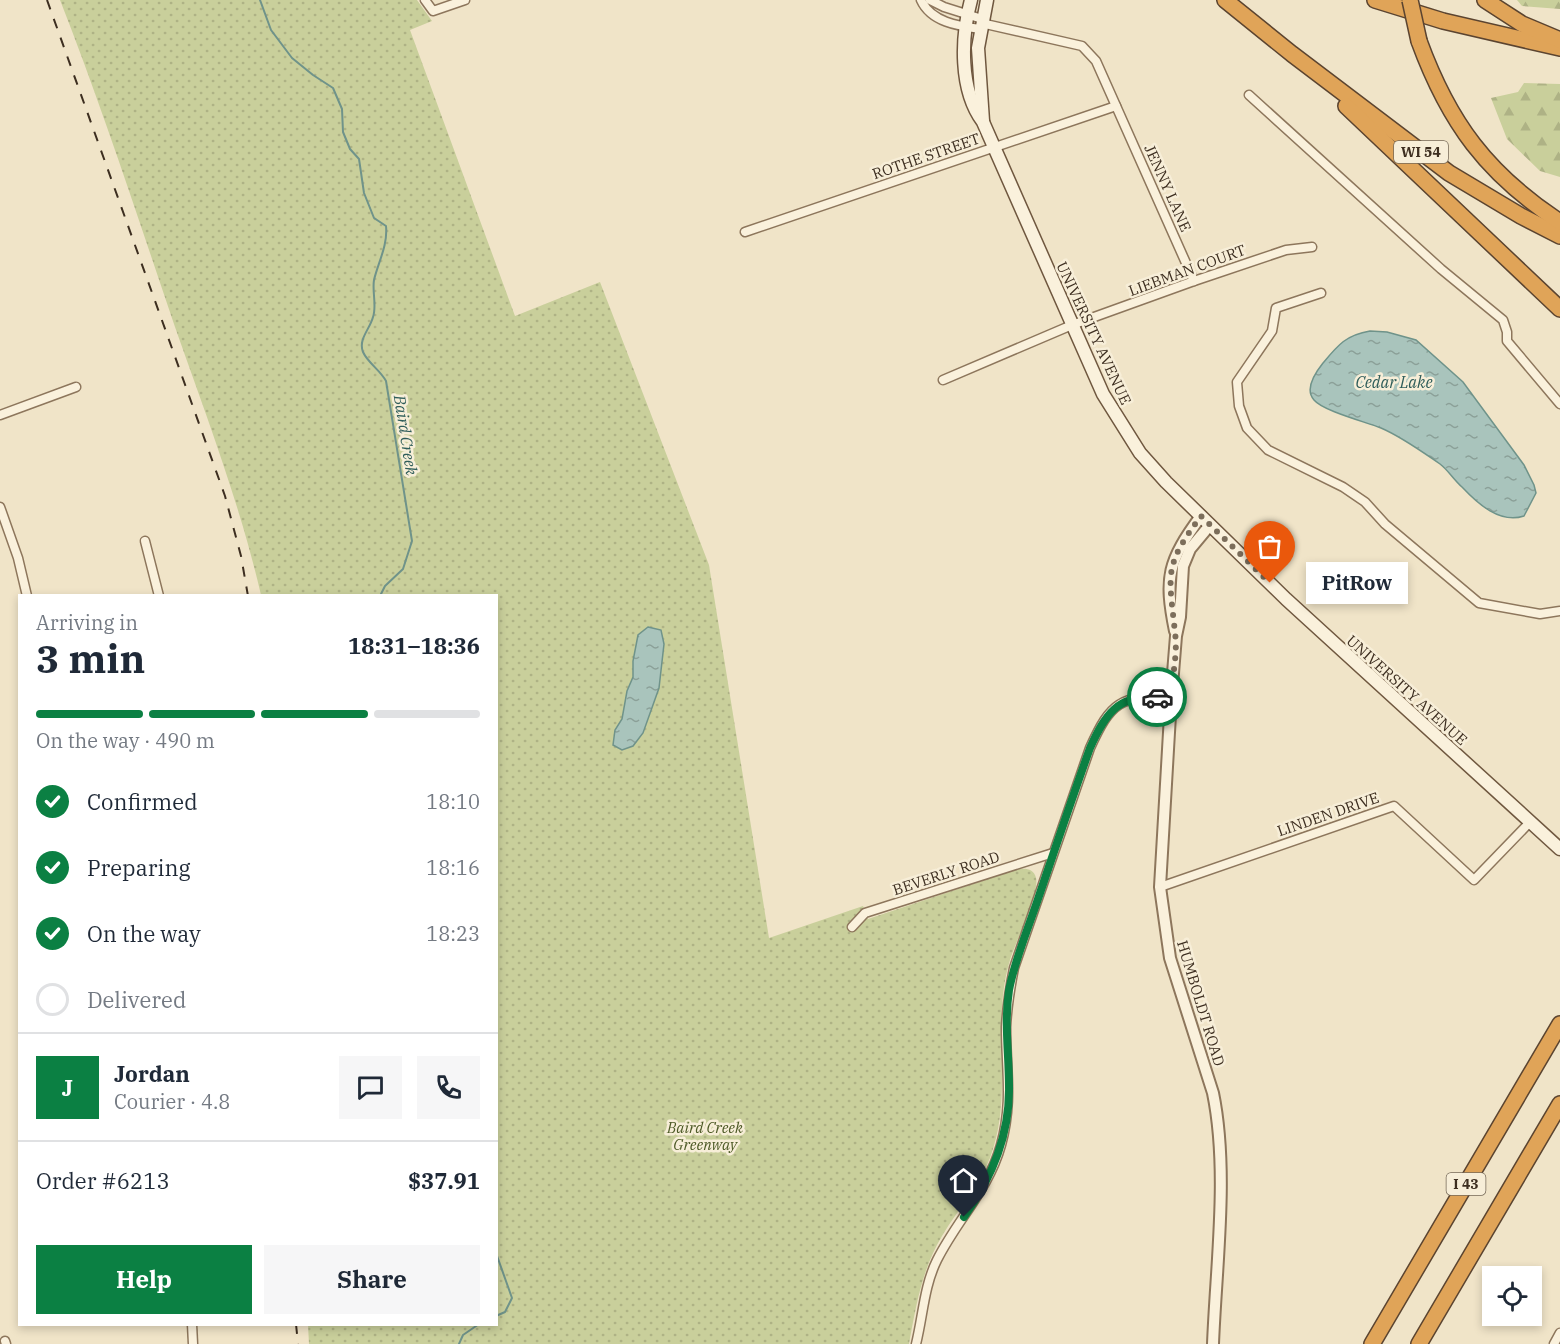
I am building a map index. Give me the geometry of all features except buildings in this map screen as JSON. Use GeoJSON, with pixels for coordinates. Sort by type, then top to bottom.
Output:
{"type":"FeatureCollection","features":[{"type":"Feature","properties":{"kind":"highway","name":"WI 54"},"geometry":{"type":"LineString","coordinates":[[1225,0],[1292,54],[1449,172],[1512,211],[1560,236]]}},
{"type":"Feature","properties":{"kind":"highway"},"geometry":{"type":"LineString","coordinates":[[1375,0],[1443,21],[1560,48]]}},
{"type":"Feature","properties":{"kind":"highway"},"geometry":{"type":"LineString","coordinates":[[1410,0],[1419,41],[1444,102],[1472,144],[1510,185],[1560,222]]}},
{"type":"Feature","properties":{"kind":"highway"},"geometry":{"type":"LineString","coordinates":[[1485,0],[1522,24],[1560,40]]}},
{"type":"Feature","properties":{"kind":"highway"},"geometry":{"type":"LineString","coordinates":[[1292,54],[1560,309]]}},
{"type":"Feature","properties":{"kind":"highway","name":"I 43"},"geometry":{"type":"LineString","coordinates":[[1372,1344],[1560,1023]]}},
{"type":"Feature","properties":{"kind":"highway","name":"I 43"},"geometry":{"type":"LineString","coordinates":[[1419,1344],[1560,1104]]}},
{"type":"Feature","properties":{"kind":"highway"},"geometry":{"type":"LineString","coordinates":[[1534,1148],[1560,1120]]}},
{"type":"Feature","properties":{"kind":"main road"},"geometry":{"type":"LineString","coordinates":[[971,0],[965,27],[965,62],[975,111],[983,122]]}},
{"type":"Feature","properties":{"kind":"main road"},"geometry":{"type":"LineString","coordinates":[[983,122],[978,62],[981,24],[987,0]]}},
{"type":"Feature","properties":{"kind":"main road","name":"UNIVERSITY AVENUE"},"geometry":{"type":"LineString","coordinates":[[983,122],[1103,394],[1140,453],[1205,521],[1286,599],[1560,849]]}},
{"type":"Feature","properties":{"kind":"street"},"geometry":{"type":"LineString","coordinates":[[425,0],[433,11],[465,0]]}},
{"type":"Feature","properties":{"kind":"street"},"geometry":{"type":"LineString","coordinates":[[921,0],[925,8],[950,23],[965,27],[981,24]]}},
{"type":"Feature","properties":{"kind":"street"},"geometry":{"type":"LineString","coordinates":[[930,0],[967,14],[981,24]]}},
{"type":"Feature","properties":{"kind":"street","name":"JENNY LANE"},"geometry":{"type":"LineString","coordinates":[[981,24],[1083,46],[1096,61],[1194,281]]}},
{"type":"Feature","properties":{"kind":"street"},"geometry":{"type":"LineString","coordinates":[[1250,95],[1441,269],[1503,320],[1507,341],[1560,404]]}},
{"type":"Feature","properties":{"kind":"street","name":"ROTHE STREET"},"geometry":{"type":"LineString","coordinates":[[745,232],[1116,106]]}},
{"type":"Feature","properties":{"kind":"street","name":"LIEBMAN COURT"},"geometry":{"type":"LineString","coordinates":[[943,380],[1072,325],[1194,281],[1286,249],[1312,248]]}},
{"type":"Feature","properties":{"kind":"street"},"geometry":{"type":"LineString","coordinates":[[1321,293],[1276,308],[1272,331],[1259,352],[1245,367],[1237,382],[1239,406],[1248,428],[1268,450],[1343,487],[1365,502],[1385,524],[1479,603],[1540,614],[1560,610]]}},
{"type":"Feature","properties":{"kind":"street"},"geometry":{"type":"LineString","coordinates":[[0,415],[76,387]]}},
{"type":"Feature","properties":{"kind":"street"},"geometry":{"type":"LineString","coordinates":[[0,507],[18,558],[27,594]]}},
{"type":"Feature","properties":{"kind":"street","name":"HUMBOLDT ROAD"},"geometry":{"type":"LineString","coordinates":[[1205,521],[1185,559],[1182,572],[1180,617],[1176,635],[1171,698],[1160,887],[1170,958],[1213,1093],[1218,1116],[1220,1201],[1213,1344]]}},
{"type":"Feature","properties":{"kind":"street"},"geometry":{"type":"LineString","coordinates":[[145,541],[158,594]]}},
{"type":"Feature","properties":{"kind":"street"},"geometry":{"type":"LineString","coordinates":[[916,1344],[925,1296],[935,1262],[986,1183],[1001,1146],[1009,1097],[1006,1030],[1009,990],[1014,968],[1090,748],[1106,717],[1113,709],[1128,700],[1147,696],[1171,698]]}},
{"type":"Feature","properties":{"kind":"street","name":"LINDEN DRIVE"},"geometry":{"type":"LineString","coordinates":[[1160,887],[1394,806],[1474,880],[1530,822]]}},
{"type":"Feature","properties":{"kind":"street","name":"BEVERLY ROAD"},"geometry":{"type":"LineString","coordinates":[[852,927],[865,913],[1053,853]]}},
{"type":"Feature","properties":{"kind":"street"},"geometry":{"type":"LineString","coordinates":[[192,1326],[193,1344]]}},
{"type":"Feature","properties":{"kind":"street"},"geometry":{"type":"LineString","coordinates":[[1554,1344],[1560,1333]]}},
{"type":"Feature","properties":{"kind":"green space","name":"Baird Creek Greenway"},"geometry":{"type":"Polygon","coordinates":[[[60,0],[417,0],[432,21],[410,30],[515,316],[600,282],[709,565],[769,938],[863,906],[868,919],[1018,869],[1027,869],[1034,873],[1036,885],[1034,894],[1010,960],[1004,985],[1001,1034],[1001,1108],[997,1133],[985,1169],[942,1236],[929,1261],[909,1344],[309,1344],[308,1326],[498,1326],[498,594],[261,594],[222,460],[60,0]]]}},
{"type":"Feature","properties":{"kind":"green space"},"geometry":{"type":"Polygon","coordinates":[[[1517,0],[1560,0],[1560,9],[1522,6],[1517,0]]]}},
{"type":"Feature","properties":{"kind":"green space"},"geometry":{"type":"Polygon","coordinates":[[[1524,83],[1560,84],[1560,177],[1540,171],[1507,139],[1491,98],[1518,92],[1524,83]]]}},
{"type":"Feature","properties":{"kind":"water","name":"Cedar Lake"},"geometry":{"type":"Polygon","coordinates":[[[1370,331],[1387,332],[1416,340],[1463,382],[1524,465],[1534,485],[1536,493],[1524,516],[1506,517],[1490,511],[1468,493],[1443,466],[1411,444],[1381,428],[1335,412],[1314,400],[1310,386],[1323,363],[1343,342],[1355,335],[1370,331]]]}},
{"type":"Feature","properties":{"kind":"water"},"geometry":{"type":"Polygon","coordinates":[[[648,627],[661,630],[664,644],[659,688],[643,733],[633,746],[622,750],[613,745],[615,730],[622,719],[627,691],[633,677],[633,661],[638,635],[648,627]]]}},
{"type":"Feature","properties":{"kind":"waterway","name":"Baird Creek"},"geometry":{"type":"LineString","coordinates":[[260,0],[271,30],[292,58],[333,88],[342,109],[343,132],[350,149],[359,159],[364,193],[374,218],[386,226],[384,247],[374,280],[374,313],[363,338],[362,347],[365,356],[386,381],[412,541],[403,569],[385,586],[381,594]]}},
{"type":"Feature","properties":{"kind":"waterway","name":"Baird Creek"},"geometry":{"type":"LineString","coordinates":[[498,1259],[512,1298],[505,1312],[498,1315]]}},
{"type":"Feature","properties":{"kind":"waterway","name":"Baird Creek"},"geometry":{"type":"LineString","coordinates":[[459,1344],[463,1335],[476,1326]]}},
{"type":"Feature","properties":{"kind":"railway"},"geometry":{"type":"LineString","coordinates":[[47,0],[225,496],[241,556],[248,594]]}},
{"type":"Feature","properties":{"kind":"railway"},"geometry":{"type":"LineString","coordinates":[[296,1326],[298,1344]]}},
{"type":"Feature","properties":{"kind":"way so far"},"geometry":{"type":"LineString","coordinates":[[1157,697],[1171,698],[1176,635],[1170,573],[1181,544],[1201,516],[1270,583]]}},
{"type":"Feature","properties":{"kind":"place","name":"PitRow"},"geometry":{"type":"Point","coordinates":[1270,583]}},
{"type":"Feature","properties":{"kind":"route"},"geometry":{"type":"LineString","coordinates":[[964,1217],[986,1183],[1001,1146],[1010,1088],[1006,1030],[1009,990],[1014,968],[1090,748],[1106,717],[1113,709],[1137,697],[1157,697]]}}]}
